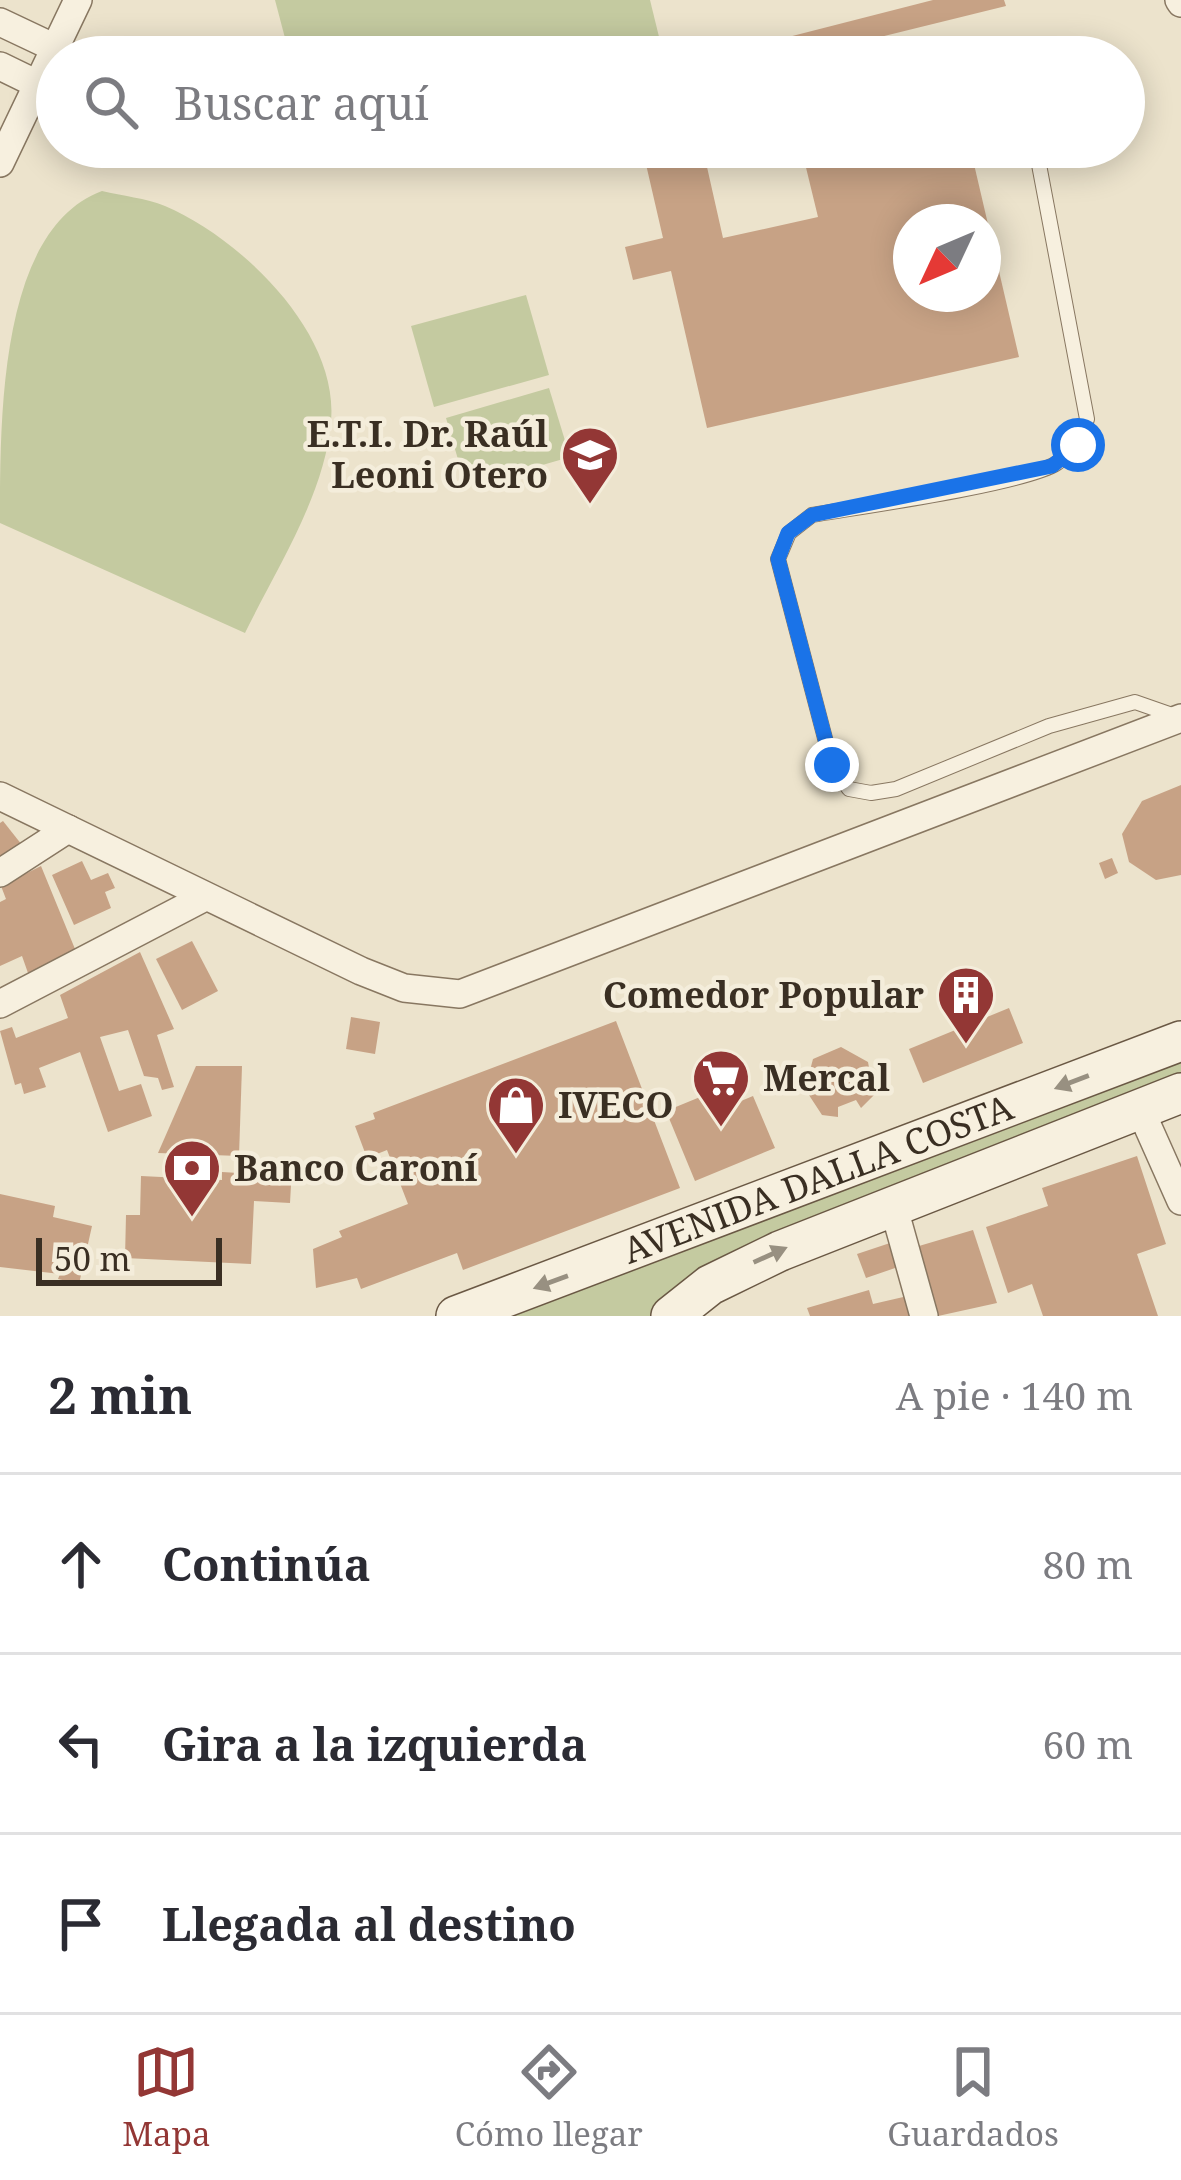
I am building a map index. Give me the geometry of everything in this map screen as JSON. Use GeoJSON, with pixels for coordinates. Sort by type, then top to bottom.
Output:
{"type":"FeatureCollection","features":[{"type":"Feature","properties":{"kind":"street"},"geometry":{"type":"LineString","coordinates":[[61,36],[78,0]]}},
{"type":"Feature","properties":{"kind":"street"},"geometry":{"type":"LineString","coordinates":[[0,22],[36,40]]}},
{"type":"Feature","properties":{"kind":"street"},"geometry":{"type":"LineString","coordinates":[[0,66],[36,84]]}},
{"type":"Feature","properties":{"kind":"street"},"geometry":{"type":"LineString","coordinates":[[0,163],[36,86]]}},
{"type":"Feature","properties":{"kind":"street"},"geometry":{"type":"LineString","coordinates":[[0,796],[382,980],[434,994],[460,994],[498,984],[824,851],[1181,718]]}},
{"type":"Feature","properties":{"kind":"street"},"geometry":{"type":"LineString","coordinates":[[0,873],[68,829]]}},
{"type":"Feature","properties":{"kind":"street"},"geometry":{"type":"LineString","coordinates":[[0,1004],[205,897]]}},
{"type":"Feature","properties":{"kind":"street","name":"AVENIDA DALLA COSTA"},"geometry":{"type":"LineString","coordinates":[[456,1316],[1181,1041]]}},
{"type":"Feature","properties":{"kind":"street","name":"AVENIDA DALLA COSTA"},"geometry":{"type":"LineString","coordinates":[[671,1316],[733,1272],[1181,1093]]}},
{"type":"Feature","properties":{"kind":"street"},"geometry":{"type":"LineString","coordinates":[[1140,1109],[1181,1201]]}},
{"type":"Feature","properties":{"kind":"street"},"geometry":{"type":"LineString","coordinates":[[893,1205],[923,1316]]}},
{"type":"Feature","properties":{"kind":"lane"},"geometry":{"type":"LineString","coordinates":[[1040,168],[1087,419],[1078,445],[1052,466],[1032,472],[812,515],[788,533],[778,559],[832,765],[849,789],[871,794],[896,789],[1049,726],[1135,702],[1181,718]]}},
{"type":"Feature","properties":{"kind":"green space"},"geometry":{"type":"Polygon","coordinates":[[[275,0],[650,0],[659,36],[284,36],[275,0]]]}},
{"type":"Feature","properties":{"kind":"green space"},"geometry":{"type":"Polygon","coordinates":[[[102,191],[165,206],[224,241],[279,292],[319,354],[329,388],[331,421],[320,476],[245,633],[0,523],[5,380],[25,284],[43,243],[68,212],[102,191]]]}},
{"type":"Feature","properties":{"kind":"green space"},"geometry":{"type":"Polygon","coordinates":[[[526,295],[549,375],[434,407],[411,326],[526,295]]]}},
{"type":"Feature","properties":{"kind":"green space"},"geometry":{"type":"Polygon","coordinates":[[[549,388],[570,457],[466,487],[446,418],[549,388]]]}},
{"type":"Feature","properties":{"kind":"green space"},"geometry":{"type":"Polygon","coordinates":[[[1181,1041],[1181,1093],[671,1316],[456,1316],[1181,1041]]]}},
{"type":"Feature","properties":{"kind":"building"},"geometry":{"type":"Polygon","coordinates":[[[933,0],[1004,0],[1006,6],[884,36],[792,36],[933,0]]]}},
{"type":"Feature","properties":{"kind":"building"},"geometry":{"type":"Polygon","coordinates":[[[647,168],[707,168],[723,238],[818,217],[806,168],[975,168],[983,204],[893,204],[893,312],[1001,312],[1001,280],[1019,357],[707,428],[671,271],[633,280],[625,247],[663,238],[647,168]]]}},
{"type":"Feature","properties":{"kind":"building"},"geometry":{"type":"Polygon","coordinates":[[[1181,785],[1181,875],[1156,880],[1129,862],[1122,834],[1142,801],[1181,785]]]}},
{"type":"Feature","properties":{"kind":"building"},"geometry":{"type":"Polygon","coordinates":[[[0,823],[22,845],[0,860],[0,823]]]}},
{"type":"Feature","properties":{"kind":"building"},"geometry":{"type":"Polygon","coordinates":[[[1112,858],[1118,873],[1105,879],[1099,863],[1112,858]]]}},
{"type":"Feature","properties":{"kind":"building"},"geometry":{"type":"Polygon","coordinates":[[[82,861],[91,880],[108,873],[115,888],[105,892],[111,908],[74,925],[52,875],[82,861]]]}},
{"type":"Feature","properties":{"kind":"building"},"geometry":{"type":"Polygon","coordinates":[[[41,866],[75,949],[28,973],[22,956],[0,966],[0,902],[6,899],[1,886],[41,866]]]}},
{"type":"Feature","properties":{"kind":"building"},"geometry":{"type":"Polygon","coordinates":[[[192,941],[218,991],[182,1010],[156,959],[192,941]]]}},
{"type":"Feature","properties":{"kind":"building"},"geometry":{"type":"Polygon","coordinates":[[[140,952],[174,1029],[157,1035],[174,1087],[162,1090],[158,1078],[144,1076],[128,1030],[100,1037],[119,1091],[141,1084],[152,1116],[108,1132],[80,1052],[39,1068],[46,1087],[24,1094],[21,1083],[15,1085],[0,1031],[12,1027],[16,1038],[68,1018],[60,995],[140,952]]]}},
{"type":"Feature","properties":{"kind":"building","name":"Comedor Popular"},"geometry":{"type":"Polygon","coordinates":[[[1009,1008],[1023,1043],[923,1083],[909,1049],[1009,1008]]]}},
{"type":"Feature","properties":{"kind":"building"},"geometry":{"type":"Polygon","coordinates":[[[351,1017],[380,1022],[375,1054],[346,1049],[351,1017]]]}},
{"type":"Feature","properties":{"kind":"building"},"geometry":{"type":"Polygon","coordinates":[[[616,1021],[680,1188],[463,1270],[457,1253],[361,1289],[357,1278],[316,1288],[313,1249],[342,1237],[339,1231],[408,1204],[387,1150],[367,1158],[355,1126],[375,1119],[373,1113],[616,1021]]]}},
{"type":"Feature","properties":{"kind":"building"},"geometry":{"type":"Polygon","coordinates":[[[841,1047],[868,1062],[874,1095],[861,1108],[856,1100],[838,1107],[838,1117],[822,1115],[805,1089],[813,1059],[841,1047]]]}},
{"type":"Feature","properties":{"kind":"building"},"geometry":{"type":"Polygon","coordinates":[[[196,1066],[242,1066],[239,1156],[158,1153],[196,1066]]]}},
{"type":"Feature","properties":{"kind":"building","name":"Mercal"},"geometry":{"type":"Polygon","coordinates":[[[722,1088],[729,1106],[753,1096],[775,1148],[695,1181],[666,1111],[722,1088]]]}},
{"type":"Feature","properties":{"kind":"building"},"geometry":{"type":"Polygon","coordinates":[[[1137,1156],[1166,1244],[1137,1254],[1158,1316],[1043,1316],[1032,1284],[1008,1293],[986,1227],[1048,1206],[1042,1188],[1137,1156]]]}},
{"type":"Feature","properties":{"kind":"building"},"geometry":{"type":"Polygon","coordinates":[[[255,1166],[292,1167],[290,1203],[254,1201],[251,1264],[125,1258],[126,1215],[140,1215],[141,1176],[222,1180],[222,1172],[255,1174],[255,1166]]]}},
{"type":"Feature","properties":{"kind":"building"},"geometry":{"type":"Polygon","coordinates":[[[0,1194],[55,1206],[53,1217],[92,1226],[79,1284],[58,1279],[60,1274],[0,1267],[0,1194]]]}},
{"type":"Feature","properties":{"kind":"building"},"geometry":{"type":"Polygon","coordinates":[[[973,1230],[997,1303],[938,1316],[919,1246],[973,1230]]]}},
{"type":"Feature","properties":{"kind":"building"},"geometry":{"type":"Polygon","coordinates":[[[890,1243],[898,1267],[866,1278],[857,1254],[890,1243]]]}},
{"type":"Feature","properties":{"kind":"building"},"geometry":{"type":"Polygon","coordinates":[[[869,1290],[873,1304],[912,1295],[914,1316],[810,1316],[807,1308],[869,1290]]]}},
{"type":"Feature","properties":{"kind":"place","name":"E.T.I. Dr. Raúl Leoni Otero"},"geometry":{"type":"Point","coordinates":[590,506]}},
{"type":"Feature","properties":{"kind":"place","name":"Comedor Popular"},"geometry":{"type":"Point","coordinates":[966,1046]}},
{"type":"Feature","properties":{"kind":"place","name":"Mercal"},"geometry":{"type":"Point","coordinates":[721,1129]}},
{"type":"Feature","properties":{"kind":"place","name":"IVECO"},"geometry":{"type":"Point","coordinates":[516,1156]}},
{"type":"Feature","properties":{"kind":"place","name":"Banco Caroní"},"geometry":{"type":"Point","coordinates":[192,1219]}},
{"type":"Feature","properties":{"kind":"route"},"geometry":{"type":"LineString","coordinates":[[832,765],[778,559],[788,533],[812,515],[1052,466],[1078,445]]}}]}
